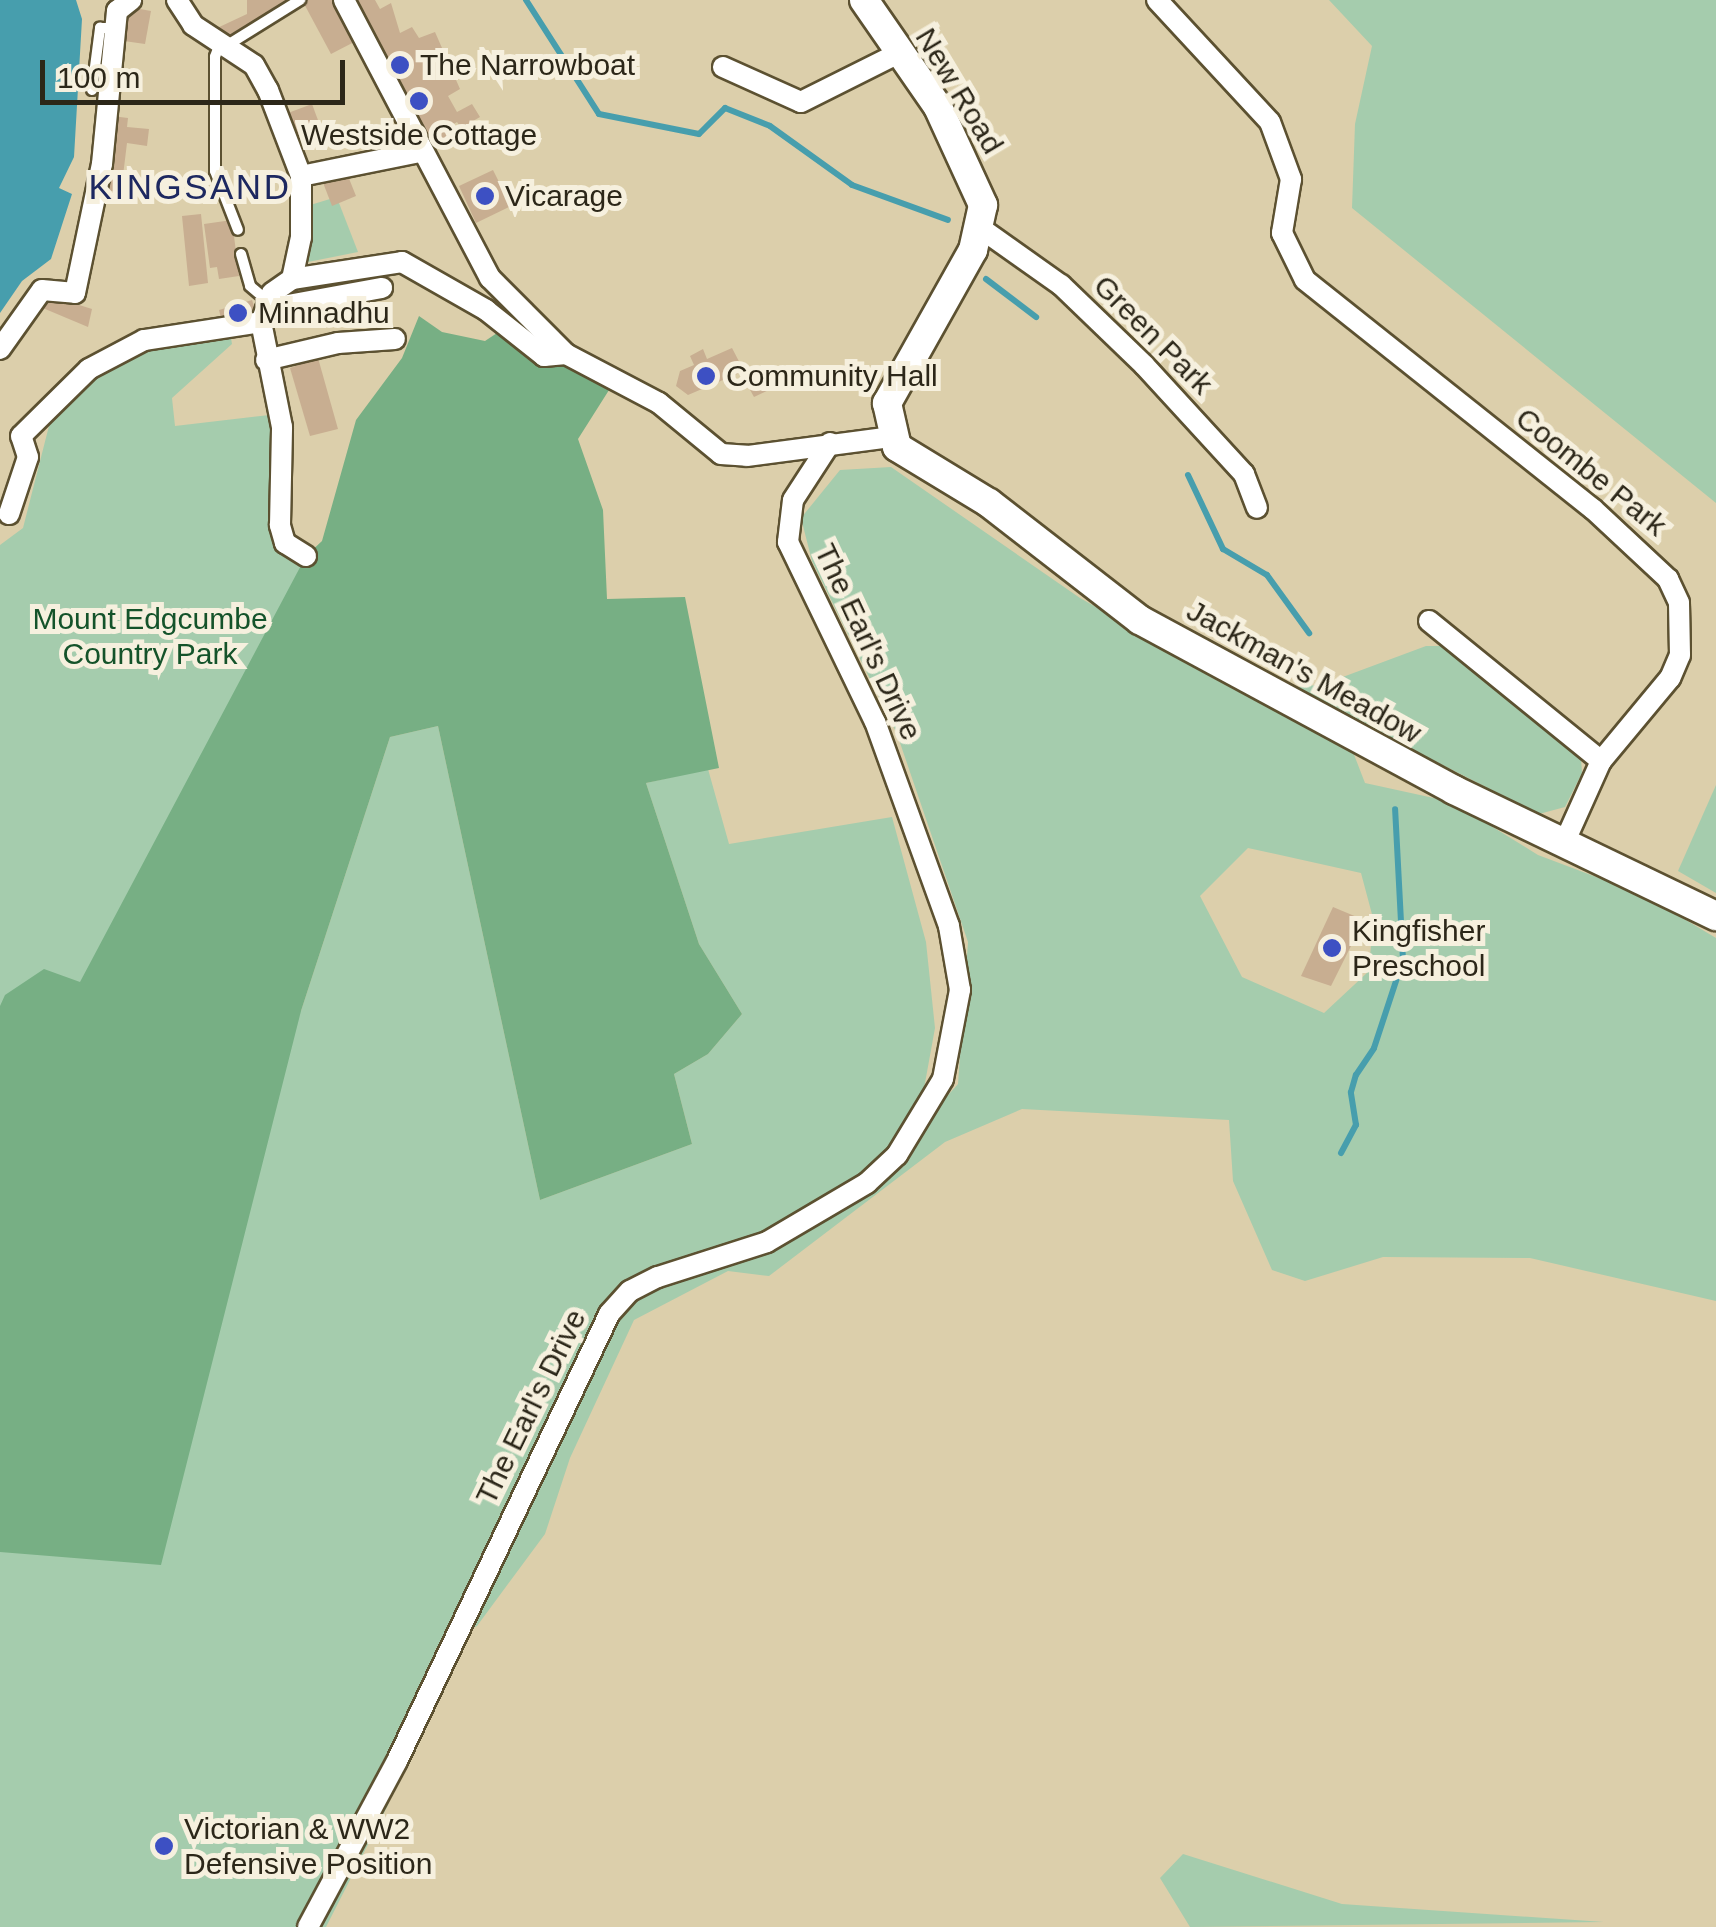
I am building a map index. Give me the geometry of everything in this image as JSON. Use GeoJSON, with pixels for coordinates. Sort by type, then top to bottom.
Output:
{"type":"FeatureCollection","features":[{"type":"Feature","properties":{"kind":"street"},"geometry":{"type":"LineString","coordinates":[[0,350],[42,290],[76,292],[102,164],[117,11],[131,0]]}},
{"type":"Feature","properties":{"kind":"street"},"geometry":{"type":"LineString","coordinates":[[176,0],[194,25],[225,42],[261,73],[301,176],[301,237],[292,279],[265,311],[266,360],[282,426],[280,525],[285,543],[306,556]]}},
{"type":"Feature","properties":{"kind":"street"},"geometry":{"type":"LineString","coordinates":[[344,0],[419,152],[490,278],[566,354],[659,403],[721,454],[747,456],[892,438],[887,403],[973,250],[980,227]]}},
{"type":"Feature","properties":{"kind":"street","name":"New Road"},"geometry":{"type":"LineString","coordinates":[[864,0],[960,146],[983,205],[980,227]]}},
{"type":"Feature","properties":{"kind":"street","name":"Coombe Park"},"geometry":{"type":"LineString","coordinates":[[1157,0],[1270,122],[1291,180],[1282,233],[1291,261],[1305,280],[1605,520],[1668,579],[1678,603],[1680,655],[1670,678],[1601,761],[1565,841]]}},
{"type":"Feature","properties":{"kind":"street"},"geometry":{"type":"LineString","coordinates":[[723,67],[802,102],[900,52]]}},
{"type":"Feature","properties":{"kind":"street"},"geometry":{"type":"LineString","coordinates":[[301,176],[419,152]]}},
{"type":"Feature","properties":{"kind":"street","name":"Green Park"},"geometry":{"type":"LineString","coordinates":[[980,227],[1061,285],[1144,365],[1244,474],[1257,508]]}},
{"type":"Feature","properties":{"kind":"street"},"geometry":{"type":"LineString","coordinates":[[292,279],[402,262],[486,310],[544,356],[566,354]]}},
{"type":"Feature","properties":{"kind":"street"},"geometry":{"type":"LineString","coordinates":[[9,514],[28,457],[21,436],[65,387],[110,354],[144,340],[382,288]]}},
{"type":"Feature","properties":{"kind":"street"},"geometry":{"type":"LineString","coordinates":[[266,360],[338,342],[395,340]]}},
{"type":"Feature","properties":{"kind":"street","name":"Jackman's Meadow"},"geometry":{"type":"LineString","coordinates":[[892,438],[1140,620],[1384,754],[1716,916]]}},
{"type":"Feature","properties":{"kind":"street","name":"The Earl's Drive"},"geometry":{"type":"LineString","coordinates":[[308,1927],[398,1761],[609,1314],[630,1292],[658,1276],[767,1242],[867,1183],[897,1156],[943,1079],[960,990],[950,926],[875,722],[788,542],[793,500],[830,443]]}},
{"type":"Feature","properties":{"kind":"street"},"geometry":{"type":"LineString","coordinates":[[1429,621],[1601,761]]}},
{"type":"Feature","properties":{"kind":"lane"},"geometry":{"type":"LineString","coordinates":[[238,230],[215,171],[215,57],[225,42],[300,0]]}},
{"type":"Feature","properties":{"kind":"lane"},"geometry":{"type":"LineString","coordinates":[[92,90],[100,28],[116,28]]}},
{"type":"Feature","properties":{"kind":"lane"},"geometry":{"type":"LineString","coordinates":[[241,254],[250,286],[265,311]]}},
{"type":"Feature","properties":{"kind":"green space"},"geometry":{"type":"Polygon","coordinates":[[[1329,0],[1716,0],[1716,503],[1352,208],[1355,124],[1372,46],[1329,0]]]}},
{"type":"Feature","properties":{"kind":"green space"},"geometry":{"type":"Polygon","coordinates":[[[330,199],[339,203],[358,252],[303,263],[307,206],[330,199]]]}},
{"type":"Feature","properties":{"kind":"green space"},"geometry":{"type":"Polygon","coordinates":[[[419,316],[442,332],[485,341],[506,327],[616,379],[578,439],[603,510],[607,599],[685,597],[719,768],[646,783],[699,944],[742,1014],[708,1054],[674,1074],[692,1144],[540,1200],[438,726],[390,737],[301,1011],[161,1565],[0,1552],[0,1006],[5,995],[44,969],[80,982],[306,556],[322,541],[356,420],[402,358],[419,316]]]}},
{"type":"Feature","properties":{"kind":"green space","name":"Mount Edgcumbe Country Park"},"geometry":{"type":"Polygon","coordinates":[[[230,332],[232,344],[172,398],[175,426],[278,414],[280,525],[306,556],[301,1011],[390,737],[438,726],[540,1200],[692,1144],[674,1074],[708,1054],[742,1014],[699,944],[646,783],[708,769],[729,844],[892,817],[926,942],[935,1028],[923,1094],[932,1113],[958,1084],[968,942],[897,734],[812,561],[801,518],[840,470],[891,467],[1080,598],[1353,752],[1365,783],[1452,802],[1538,855],[1644,895],[1716,938],[1716,1301],[1530,1258],[1383,1257],[1305,1281],[1272,1270],[1233,1181],[1229,1120],[1022,1109],[945,1142],[769,1276],[728,1271],[634,1320],[570,1458],[545,1534],[477,1626],[436,1648],[388,1805],[326,1927],[0,1927],[0,545],[23,528],[51,418],[69,395],[144,340],[230,332]],[[1248,848],[1200,896],[1242,977],[1324,1013],[1369,971],[1373,918],[1361,873],[1248,848]]]}},
{"type":"Feature","properties":{"kind":"green space"},"geometry":{"type":"Polygon","coordinates":[[[1426,646],[1444,646],[1581,758],[1582,773],[1565,807],[1539,814],[1291,688],[1324,684],[1426,646]]]}},
{"type":"Feature","properties":{"kind":"green space"},"geometry":{"type":"Polygon","coordinates":[[[1716,785],[1716,893],[1678,871],[1716,785]]]}},
{"type":"Feature","properties":{"kind":"green space"},"geometry":{"type":"Polygon","coordinates":[[[1183,1854],[1342,1904],[1604,1922],[1190,1927],[1160,1878],[1183,1854]]]}},
{"type":"Feature","properties":{"kind":"water"},"geometry":{"type":"Polygon","coordinates":[[[0,0],[76,0],[82,19],[74,157],[59,188],[72,194],[51,259],[22,281],[0,313],[0,0]]]}},
{"type":"Feature","properties":{"kind":"building"},"geometry":{"type":"Polygon","coordinates":[[[247,0],[293,0],[227,42],[215,29],[247,14],[247,0]]]}},
{"type":"Feature","properties":{"kind":"building"},"geometry":{"type":"Polygon","coordinates":[[[302,0],[336,0],[358,40],[331,54],[302,0]]]}},
{"type":"Feature","properties":{"kind":"building"},"geometry":{"type":"Polygon","coordinates":[[[350,0],[375,0],[380,9],[391,3],[400,33],[412,27],[419,38],[435,32],[460,89],[448,96],[457,112],[472,104],[480,117],[461,128],[457,122],[449,127],[452,134],[425,148],[350,0]]]}},
{"type":"Feature","properties":{"kind":"building"},"geometry":{"type":"Polygon","coordinates":[[[129,7],[151,11],[145,44],[124,41],[129,7]]]}},
{"type":"Feature","properties":{"kind":"building"},"geometry":{"type":"Polygon","coordinates":[[[312,104],[322,131],[299,140],[288,113],[312,104]]]}},
{"type":"Feature","properties":{"kind":"building"},"geometry":{"type":"Polygon","coordinates":[[[112,116],[128,118],[127,127],[149,129],[147,146],[127,143],[121,192],[103,190],[112,116]]]}},
{"type":"Feature","properties":{"kind":"building","name":"Vicarage"},"geometry":{"type":"Polygon","coordinates":[[[493,170],[511,206],[476,223],[459,186],[493,170]]]}},
{"type":"Feature","properties":{"kind":"building"},"geometry":{"type":"Polygon","coordinates":[[[346,171],[356,196],[332,206],[322,180],[346,171]]]}},
{"type":"Feature","properties":{"kind":"building"},"geometry":{"type":"Polygon","coordinates":[[[201,214],[208,283],[189,286],[182,216],[201,214]]]}},
{"type":"Feature","properties":{"kind":"building"},"geometry":{"type":"Polygon","coordinates":[[[232,220],[239,276],[219,279],[217,267],[210,268],[204,224],[232,220]]]}},
{"type":"Feature","properties":{"kind":"building"},"geometry":{"type":"Polygon","coordinates":[[[44,294],[92,309],[88,327],[38,306],[44,294]]]}},
{"type":"Feature","properties":{"kind":"building","name":"Minnadhu"},"geometry":{"type":"Polygon","coordinates":[[[252,300],[257,316],[223,326],[219,310],[252,300]]]}},
{"type":"Feature","properties":{"kind":"building","name":"Community Hall"},"geometry":{"type":"Polygon","coordinates":[[[732,348],[744,371],[688,395],[676,386],[680,371],[694,365],[690,356],[703,349],[707,359],[732,348]]]}},
{"type":"Feature","properties":{"kind":"building"},"geometry":{"type":"Polygon","coordinates":[[[318,358],[338,429],[310,436],[290,368],[318,358]]]}},
{"type":"Feature","properties":{"kind":"building"},"geometry":{"type":"Polygon","coordinates":[[[765,369],[775,387],[754,397],[744,379],[765,369]]]}},
{"type":"Feature","properties":{"kind":"building","name":"Kingfisher Preschool"},"geometry":{"type":"Polygon","coordinates":[[[1333,907],[1364,920],[1331,986],[1301,976],[1333,907]]]}},
{"type":"Feature","properties":{"kind":"waterway"},"geometry":{"type":"LineString","coordinates":[[526,0],[599,114],[699,134],[725,108],[770,126],[852,185],[948,220]]}},
{"type":"Feature","properties":{"kind":"waterway"},"geometry":{"type":"LineString","coordinates":[[986,279],[1036,317]]}},
{"type":"Feature","properties":{"kind":"waterway"},"geometry":{"type":"LineString","coordinates":[[1188,475],[1223,549],[1267,575],[1309,633]]}},
{"type":"Feature","properties":{"kind":"waterway"},"geometry":{"type":"LineString","coordinates":[[1341,1153],[1356,1125],[1351,1092],[1356,1075],[1374,1048],[1403,960],[1395,809]]}},
{"type":"Feature","properties":{"kind":"place","name":"The Narrowboat"},"geometry":{"type":"Point","coordinates":[400,65]}},
{"type":"Feature","properties":{"kind":"place","name":"Westside Cottage"},"geometry":{"type":"Point","coordinates":[419,101]}},
{"type":"Feature","properties":{"kind":"place","name":"Vicarage"},"geometry":{"type":"Point","coordinates":[485,196]}},
{"type":"Feature","properties":{"kind":"place","name":"Minnadhu"},"geometry":{"type":"Point","coordinates":[238,313]}},
{"type":"Feature","properties":{"kind":"place","name":"Community Hall"},"geometry":{"type":"Point","coordinates":[706,376]}},
{"type":"Feature","properties":{"kind":"place","name":"Kingfisher Preschool"},"geometry":{"type":"Point","coordinates":[1332,948]}},
{"type":"Feature","properties":{"kind":"place","name":"Victorian & WW2 Defensive Position"},"geometry":{"type":"Point","coordinates":[164,1846]}},
{"type":"Feature","properties":{"kind":"district","name":"KINGSAND"},"geometry":{"type":"Point","coordinates":[190,187]}}]}
